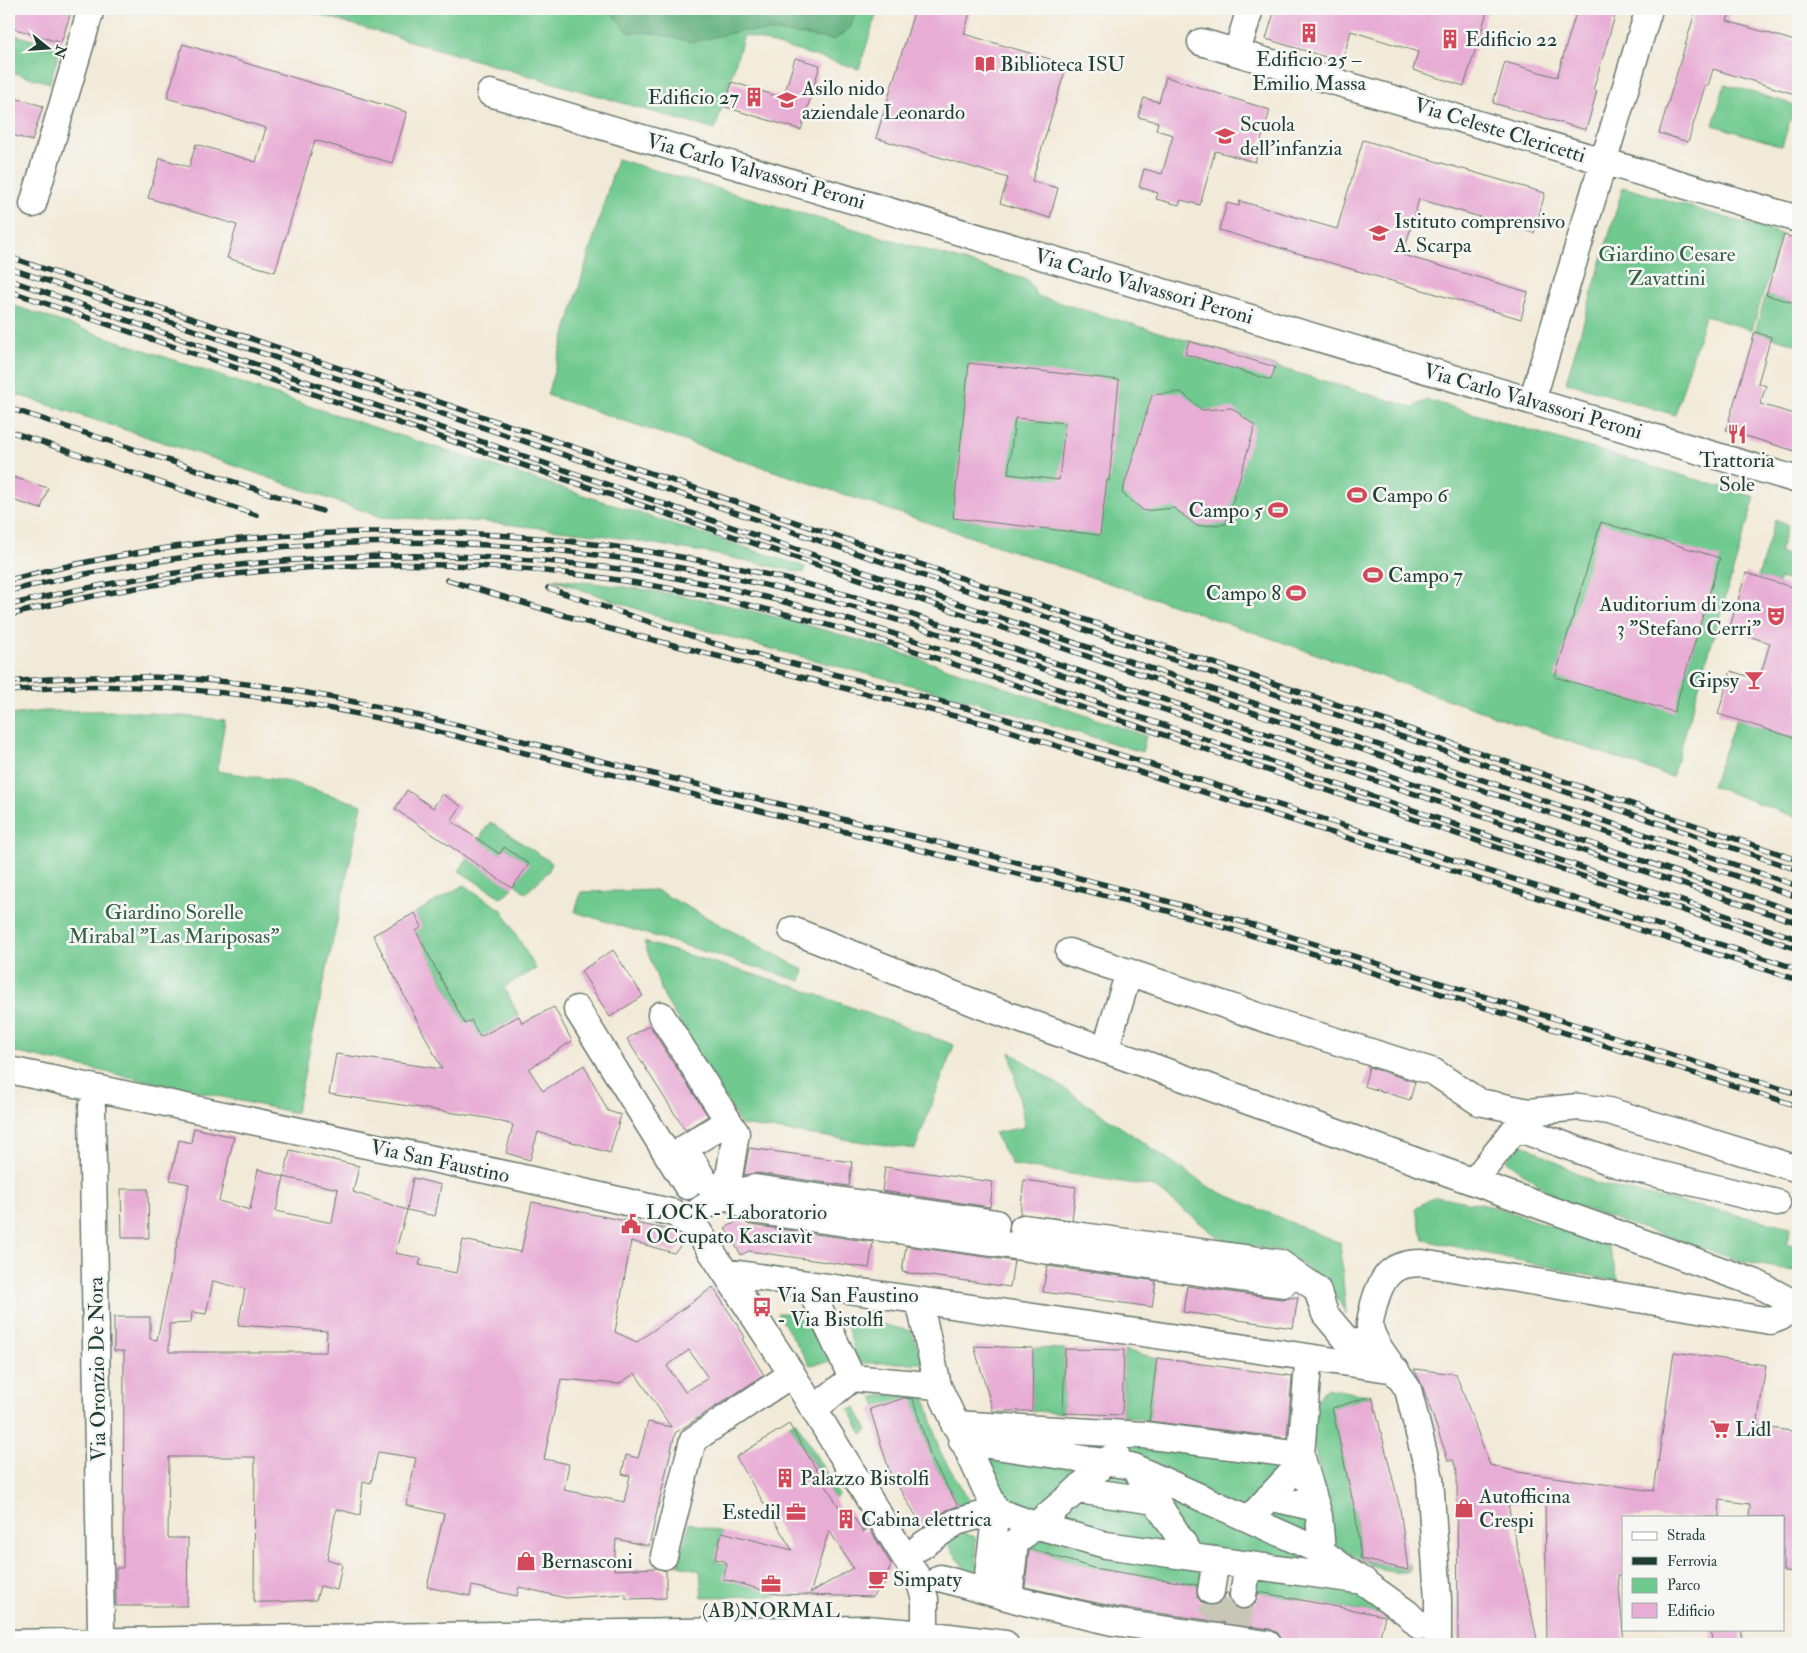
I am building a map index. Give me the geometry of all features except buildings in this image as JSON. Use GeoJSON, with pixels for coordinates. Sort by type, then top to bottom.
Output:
{"type":"FeatureCollection","features":[{"type":"Feature","properties":{"kind":"street"},"geometry":{"type":"LineString","coordinates":[[33,204],[91,9]]}},
{"type":"Feature","properties":{"kind":"street"},"geometry":{"type":"LineString","coordinates":[[1237,52],[1250,9]]}},
{"type":"Feature","properties":{"kind":"street"},"geometry":{"type":"LineString","coordinates":[[1532,401],[1649,9]]}},
{"type":"Feature","properties":{"kind":"street","name":"Via Celeste Clericetti"},"geometry":{"type":"LineString","coordinates":[[1201,42],[1798,219]]}},
{"type":"Feature","properties":{"kind":"street","name":"Via Carlo Valvassori Peroni"},"geometry":{"type":"LineString","coordinates":[[490,93],[1798,480]]}},
{"type":"Feature","properties":{"kind":"street"},"geometry":{"type":"LineString","coordinates":[[792,930],[980,1005],[1756,1283],[1780,1294],[1786,1299],[1786,1307],[1781,1317],[1771,1321],[1422,1263],[1405,1263],[1393,1269],[1383,1280],[1370,1325],[1373,1338],[1408,1389],[1430,1478],[1438,1600],[1430,1636]]}},
{"type":"Feature","properties":{"kind":"street"},"geometry":{"type":"LineString","coordinates":[[1069,952],[1278,1024],[1434,1072],[1479,1102],[1523,1120],[1617,1164],[1777,1203]]}},
{"type":"Feature","properties":{"kind":"street"},"geometry":{"type":"LineString","coordinates":[[1105,1050],[1129,972]]}},
{"type":"Feature","properties":{"kind":"street"},"geometry":{"type":"LineString","coordinates":[[577,1009],[694,1214],[726,1195]]}},
{"type":"Feature","properties":{"kind":"street"},"geometry":{"type":"LineString","coordinates":[[661,1015],[736,1133],[726,1195]]}},
{"type":"Feature","properties":{"kind":"street"},"geometry":{"type":"LineString","coordinates":[[614,1035],[706,1182],[752,1210],[1283,1284]]}},
{"type":"Feature","properties":{"kind":"street","name":"Via San Faustino"},"geometry":{"type":"LineString","coordinates":[[9,1070],[514,1176],[674,1213],[694,1214],[696,1228],[792,1374],[919,1580],[925,1599],[925,1634]]}},
{"type":"Feature","properties":{"kind":"street","name":"Via Oronzio De Nora"},"geometry":{"type":"LineString","coordinates":[[92,1107],[101,1630]]}},
{"type":"Feature","properties":{"kind":"street"},"geometry":{"type":"LineString","coordinates":[[1474,1181],[1523,1120],[1579,1107],[1609,1111],[1798,1169]]}},
{"type":"Feature","properties":{"kind":"street"},"geometry":{"type":"LineString","coordinates":[[685,1148],[728,1121]]}},
{"type":"Feature","properties":{"kind":"street"},"geometry":{"type":"LineString","coordinates":[[1023,1228],[1280,1263],[1317,1289],[1326,1314],[1346,1340],[1390,1363]]}},
{"type":"Feature","properties":{"kind":"street"},"geometry":{"type":"LineString","coordinates":[[725,1272],[1390,1363]]}},
{"type":"Feature","properties":{"kind":"street"},"geometry":{"type":"LineString","coordinates":[[812,1293],[852,1378]]}},
{"type":"Feature","properties":{"kind":"street"},"geometry":{"type":"LineString","coordinates":[[921,1309],[938,1386],[996,1511],[998,1594]]}},
{"type":"Feature","properties":{"kind":"street"},"geometry":{"type":"LineString","coordinates":[[1308,1365],[1302,1458],[1317,1508],[1322,1552]]}},
{"type":"Feature","properties":{"kind":"street"},"geometry":{"type":"LineString","coordinates":[[664,1556],[693,1440],[792,1374]]}},
{"type":"Feature","properties":{"kind":"street"},"geometry":{"type":"LineString","coordinates":[[824,1401],[852,1378],[938,1386]]}},
{"type":"Feature","properties":{"kind":"street"},"geometry":{"type":"LineString","coordinates":[[958,1432],[1134,1467],[1322,1552],[1407,1613],[1430,1636]]}},
{"type":"Feature","properties":{"kind":"street"},"geometry":{"type":"LineString","coordinates":[[958,1432],[1144,1435],[1302,1458]]}},
{"type":"Feature","properties":{"kind":"street"},"geometry":{"type":"LineString","coordinates":[[998,1594],[1015,1543],[1077,1490],[1105,1462],[1144,1435]]}},
{"type":"Feature","properties":{"kind":"street"},"geometry":{"type":"LineString","coordinates":[[1249,1519],[1302,1458]]}},
{"type":"Feature","properties":{"kind":"street"},"geometry":{"type":"LineString","coordinates":[[1134,1467],[1156,1501],[1204,1559],[1236,1586],[1364,1581]]}},
{"type":"Feature","properties":{"kind":"street"},"geometry":{"type":"LineString","coordinates":[[1077,1490],[1156,1501]]}},
{"type":"Feature","properties":{"kind":"street"},"geometry":{"type":"LineString","coordinates":[[1269,1497],[1317,1508]]}},
{"type":"Feature","properties":{"kind":"street"},"geometry":{"type":"LineString","coordinates":[[920,1548],[956,1522],[996,1511],[1035,1525],[1106,1545],[1204,1559]]}},
{"type":"Feature","properties":{"kind":"street"},"geometry":{"type":"LineString","coordinates":[[940,1578],[1113,1622],[1206,1628],[1236,1633],[1268,1644]]}},
{"type":"Feature","properties":{"kind":"street"},"geometry":{"type":"LineString","coordinates":[[9,1643],[606,1639],[866,1629],[1005,1644]]}},
{"type":"Feature","properties":{"kind":"green space"},"geometry":{"type":"Polygon","coordinates":[[[300,9],[878,9],[859,69],[744,35],[715,130],[300,9]]]}},
{"type":"Feature","properties":{"kind":"green space"},"geometry":{"type":"Polygon","coordinates":[[[609,9],[856,9],[851,27],[834,40],[782,32],[740,31],[692,42],[652,33],[628,32],[609,9]]]}},
{"type":"Feature","properties":{"kind":"green space"},"geometry":{"type":"Polygon","coordinates":[[[9,33],[60,48],[50,83],[11,72],[18,49],[9,46],[9,33]]]}},
{"type":"Feature","properties":{"kind":"green space"},"geometry":{"type":"Polygon","coordinates":[[[1725,84],[1795,105],[1782,146],[1713,125],[1725,84]]]}},
{"type":"Feature","properties":{"kind":"green space"},"geometry":{"type":"Polygon","coordinates":[[[617,159],[1028,280],[1037,296],[1412,407],[1428,400],[1755,497],[1672,777],[1189,610],[547,395],[617,159]]]}},
{"type":"Feature","properties":{"kind":"green space","name":"Giardino Cesare Zavattini"},"geometry":{"type":"Polygon","coordinates":[[[1623,187],[1781,234],[1752,330],[1705,316],[1675,415],[1566,382],[1623,187]]]}},
{"type":"Feature","properties":{"kind":"green space"},"geometry":{"type":"Polygon","coordinates":[[[1766,295],[1798,304],[1798,345],[1755,332],[1766,295]]]}},
{"type":"Feature","properties":{"kind":"green space"},"geometry":{"type":"Polygon","coordinates":[[[9,304],[312,407],[805,567],[804,573],[714,554],[595,534],[486,522],[381,517],[227,463],[9,392],[9,304]]]}},
{"type":"Feature","properties":{"kind":"green space"},"geometry":{"type":"Polygon","coordinates":[[[1775,520],[1788,525],[1779,553],[1798,558],[1798,583],[1780,578],[1778,583],[1758,577],[1775,520]]]}},
{"type":"Feature","properties":{"kind":"green space"},"geometry":{"type":"Polygon","coordinates":[[[551,579],[586,582],[693,598],[751,611],[865,642],[1146,736],[1142,752],[976,702],[764,647],[660,617],[551,579]]]}},
{"type":"Feature","properties":{"kind":"green space","name":"Giardino Sorelle Mirabal \"Las Mariposas\""},"geometry":{"type":"Polygon","coordinates":[[[44,711],[129,711],[225,720],[217,771],[290,782],[362,805],[296,1113],[9,1051],[9,715],[44,711]]]}},
{"type":"Feature","properties":{"kind":"green space"},"geometry":{"type":"Polygon","coordinates":[[[1736,719],[1798,739],[1798,818],[1712,786],[1736,719]]]}},
{"type":"Feature","properties":{"kind":"green space"},"geometry":{"type":"Polygon","coordinates":[[[490,822],[552,863],[548,872],[526,893],[515,884],[528,864],[504,847],[500,854],[512,888],[502,898],[459,871],[490,822]]]}},
{"type":"Feature","properties":{"kind":"green space"},"geometry":{"type":"Polygon","coordinates":[[[464,885],[502,910],[536,969],[504,987],[519,1016],[480,1038],[471,1021],[465,1024],[416,931],[422,927],[415,913],[464,885]]]}},
{"type":"Feature","properties":{"kind":"green space"},"geometry":{"type":"Polygon","coordinates":[[[656,890],[804,970],[801,981],[575,912],[581,892],[656,890]]]}},
{"type":"Feature","properties":{"kind":"green space"},"geometry":{"type":"Polygon","coordinates":[[[644,942],[796,987],[954,1045],[915,1149],[741,1125],[664,997],[644,942]]]}},
{"type":"Feature","properties":{"kind":"green space"},"geometry":{"type":"Polygon","coordinates":[[[1010,1052],[1212,1189],[1340,1243],[1346,1314],[1329,1283],[1283,1251],[1224,1242],[1155,1187],[1012,1165],[994,1133],[1025,1127],[1010,1052]]]}},
{"type":"Feature","properties":{"kind":"green space"},"geometry":{"type":"Polygon","coordinates":[[[1521,1143],[1597,1184],[1791,1227],[1786,1244],[1798,1248],[1798,1272],[1740,1261],[1560,1201],[1506,1160],[1521,1143]]]}},
{"type":"Feature","properties":{"kind":"green space"},"geometry":{"type":"Polygon","coordinates":[[[1436,1196],[1496,1207],[1608,1246],[1619,1282],[1424,1240],[1415,1208],[1436,1196]]]}},
{"type":"Feature","properties":{"kind":"green space"},"geometry":{"type":"Polygon","coordinates":[[[777,1313],[806,1313],[833,1361],[810,1365],[777,1313]]]}},
{"type":"Feature","properties":{"kind":"green space"},"geometry":{"type":"Polygon","coordinates":[[[844,1316],[911,1331],[924,1363],[858,1363],[844,1316]]]}},
{"type":"Feature","properties":{"kind":"green space"},"geometry":{"type":"Polygon","coordinates":[[[1033,1348],[1065,1349],[1063,1413],[1032,1411],[1033,1348]]]}},
{"type":"Feature","properties":{"kind":"green space"},"geometry":{"type":"Polygon","coordinates":[[[1124,1350],[1157,1358],[1149,1421],[1122,1415],[1124,1350]]]}},
{"type":"Feature","properties":{"kind":"green space"},"geometry":{"type":"Polygon","coordinates":[[[923,1388],[940,1452],[972,1505],[962,1512],[931,1458],[912,1396],[877,1407],[873,1397],[923,1388]]]}},
{"type":"Feature","properties":{"kind":"green space"},"geometry":{"type":"Polygon","coordinates":[[[1326,1388],[1372,1396],[1332,1408],[1355,1511],[1361,1559],[1407,1570],[1407,1564],[1410,1564],[1410,1571],[1398,1572],[1379,1569],[1334,1545],[1308,1413],[1326,1388]]]}},
{"type":"Feature","properties":{"kind":"green space"},"geometry":{"type":"Polygon","coordinates":[[[855,1407],[868,1431],[862,1434],[849,1409],[855,1407]]]}},
{"type":"Feature","properties":{"kind":"green space"},"geometry":{"type":"Polygon","coordinates":[[[796,1421],[839,1495],[835,1499],[789,1424],[796,1421]]]}},
{"type":"Feature","properties":{"kind":"green space"},"geometry":{"type":"Polygon","coordinates":[[[1144,1435],[1301,1455],[1323,1576],[996,1511],[962,1441],[1144,1435]]]}},
{"type":"Feature","properties":{"kind":"green space"},"geometry":{"type":"Polygon","coordinates":[[[689,1523],[722,1532],[715,1561],[727,1564],[777,1593],[777,1596],[702,1597],[700,1571],[679,1565],[689,1523]]]}},
{"type":"Feature","properties":{"kind":"green space"},"geometry":{"type":"Polygon","coordinates":[[[957,1531],[975,1537],[978,1576],[968,1574],[946,1541],[957,1531]]]}},
{"type":"Feature","properties":{"kind":"green space"},"geometry":{"type":"Polygon","coordinates":[[[1036,1537],[1206,1564],[1207,1587],[1093,1568],[1018,1544],[1036,1537]]]}},
{"type":"Feature","properties":{"kind":"green space"},"geometry":{"type":"Polygon","coordinates":[[[1252,1578],[1369,1593],[1380,1604],[1385,1615],[1252,1591],[1252,1578]]]}},
{"type":"Feature","properties":{"kind":"tunnel"},"geometry":{"type":"LineString","coordinates":[[1207,1618],[1233,1594]]}},
{"type":"Feature","properties":{"kind":"tunnel"},"geometry":{"type":"LineString","coordinates":[[1237,1627],[1243,1595]]}},
{"type":"Feature","properties":{"kind":"railway"},"geometry":{"type":"LineString","coordinates":[[9,257],[1798,860]]}},
{"type":"Feature","properties":{"kind":"railway"},"geometry":{"type":"LineString","coordinates":[[9,268],[1798,870]]}},
{"type":"Feature","properties":{"kind":"railway"},"geometry":{"type":"LineString","coordinates":[[9,280],[784,545],[1798,886]]}},
{"type":"Feature","properties":{"kind":"railway"},"geometry":{"type":"LineString","coordinates":[[9,291],[1798,897]]}},
{"type":"Feature","properties":{"kind":"railway"},"geometry":{"type":"LineString","coordinates":[[9,408],[322,511]]}},
{"type":"Feature","properties":{"kind":"railway"},"geometry":{"type":"LineString","coordinates":[[9,431],[256,515]]}},
{"type":"Feature","properties":{"kind":"railway"},"geometry":{"type":"LineString","coordinates":[[9,580],[118,556],[229,540],[339,533],[450,533],[561,540],[672,556],[781,578],[889,607],[1798,913]]}},
{"type":"Feature","properties":{"kind":"railway"},"geometry":{"type":"LineString","coordinates":[[9,591],[123,567],[236,551],[347,543],[458,544],[569,552],[680,568],[791,591],[904,622],[1798,923]]}},
{"type":"Feature","properties":{"kind":"railway"},"geometry":{"type":"LineString","coordinates":[[9,605],[85,588],[239,565],[316,559],[394,556],[472,557],[549,561],[627,570],[689,580],[812,609],[932,646],[1798,939]]}},
{"type":"Feature","properties":{"kind":"railway"},"geometry":{"type":"LineString","coordinates":[[9,615],[85,598],[162,584],[240,573],[318,567],[397,564],[475,566],[553,572],[631,582],[699,594],[766,609],[900,646],[1798,949]]}},
{"type":"Feature","properties":{"kind":"railway"},"geometry":{"type":"LineString","coordinates":[[447,580],[610,629],[994,726],[1798,980]]}},
{"type":"Feature","properties":{"kind":"railway"},"geometry":{"type":"LineString","coordinates":[[548,588],[712,643],[997,716],[1798,969]]}},
{"type":"Feature","properties":{"kind":"railway"},"geometry":{"type":"LineString","coordinates":[[9,682],[104,677],[169,678],[232,682],[313,694],[410,714],[1175,903],[1250,924],[1798,1094]]}},
{"type":"Feature","properties":{"kind":"railway"},"geometry":{"type":"LineString","coordinates":[[9,691],[115,686],[220,692],[323,707],[427,729],[1168,911],[1295,948],[1798,1106]]}},
{"type":"Feature","properties":{"kind":"place","name":"Edificio 25 – Emilio Massa"},"geometry":{"type":"Point","coordinates":[1309,33]}},
{"type":"Feature","properties":{"kind":"place","name":"Edificio 22"},"geometry":{"type":"Point","coordinates":[1450,39]}},
{"type":"Feature","properties":{"kind":"place","name":"Biblioteca ISU"},"geometry":{"type":"Point","coordinates":[985,64]}},
{"type":"Feature","properties":{"kind":"place","name":"Edificio 27"},"geometry":{"type":"Point","coordinates":[754,97]}},
{"type":"Feature","properties":{"kind":"place","name":"Asilo nido aziendale Leonardo"},"geometry":{"type":"Point","coordinates":[787,100]}},
{"type":"Feature","properties":{"kind":"place","name":"Scuola dell'infanzia"},"geometry":{"type":"Point","coordinates":[1225,136]}},
{"type":"Feature","properties":{"kind":"place","name":"Istituto comprensivo A. Scarpa"},"geometry":{"type":"Point","coordinates":[1379,233]}},
{"type":"Feature","properties":{"kind":"place","name":"Trattoria Sole"},"geometry":{"type":"Point","coordinates":[1737,434]}},
{"type":"Feature","properties":{"kind":"place","name":"Campo 6"},"geometry":{"type":"Point","coordinates":[1357,495]}},
{"type":"Feature","properties":{"kind":"place","name":"Campo 5"},"geometry":{"type":"Point","coordinates":[1278,510]}},
{"type":"Feature","properties":{"kind":"place","name":"Campo 7"},"geometry":{"type":"Point","coordinates":[1373,575]}},
{"type":"Feature","properties":{"kind":"place","name":"Campo 8"},"geometry":{"type":"Point","coordinates":[1296,593]}},
{"type":"Feature","properties":{"kind":"place","name":"Auditorium di zona 3 \"Stefano Cerri\""},"geometry":{"type":"Point","coordinates":[1776,616]}},
{"type":"Feature","properties":{"kind":"place","name":"Gipsy"},"geometry":{"type":"Point","coordinates":[1754,680]}},
{"type":"Feature","properties":{"kind":"place","name":"LOCK - Laboratorio OCcupato Kasciavìt"},"geometry":{"type":"Point","coordinates":[631,1224]}},
{"type":"Feature","properties":{"kind":"place","name":"Via San Faustino - Via Bistolfi"},"geometry":{"type":"Point","coordinates":[762,1307]}},
{"type":"Feature","properties":{"kind":"place","name":"Lidl"},"geometry":{"type":"Point","coordinates":[1720,1429]}},
{"type":"Feature","properties":{"kind":"place","name":"Palazzo Bistolfi"},"geometry":{"type":"Point","coordinates":[785,1478]}},
{"type":"Feature","properties":{"kind":"place","name":"Autofficina Crespi"},"geometry":{"type":"Point","coordinates":[1464,1508]}},
{"type":"Feature","properties":{"kind":"place","name":"Estedil"},"geometry":{"type":"Point","coordinates":[796,1512]}},
{"type":"Feature","properties":{"kind":"place","name":"Cabina elettrica"},"geometry":{"type":"Point","coordinates":[846,1519]}},
{"type":"Feature","properties":{"kind":"place","name":"Bernasconi"},"geometry":{"type":"Point","coordinates":[526,1561]}},
{"type":"Feature","properties":{"kind":"place","name":"Simpaty"},"geometry":{"type":"Point","coordinates":[878,1579]}},
{"type":"Feature","properties":{"kind":"place","name":"(AB)NORMAL"},"geometry":{"type":"Point","coordinates":[771,1584]}}]}
